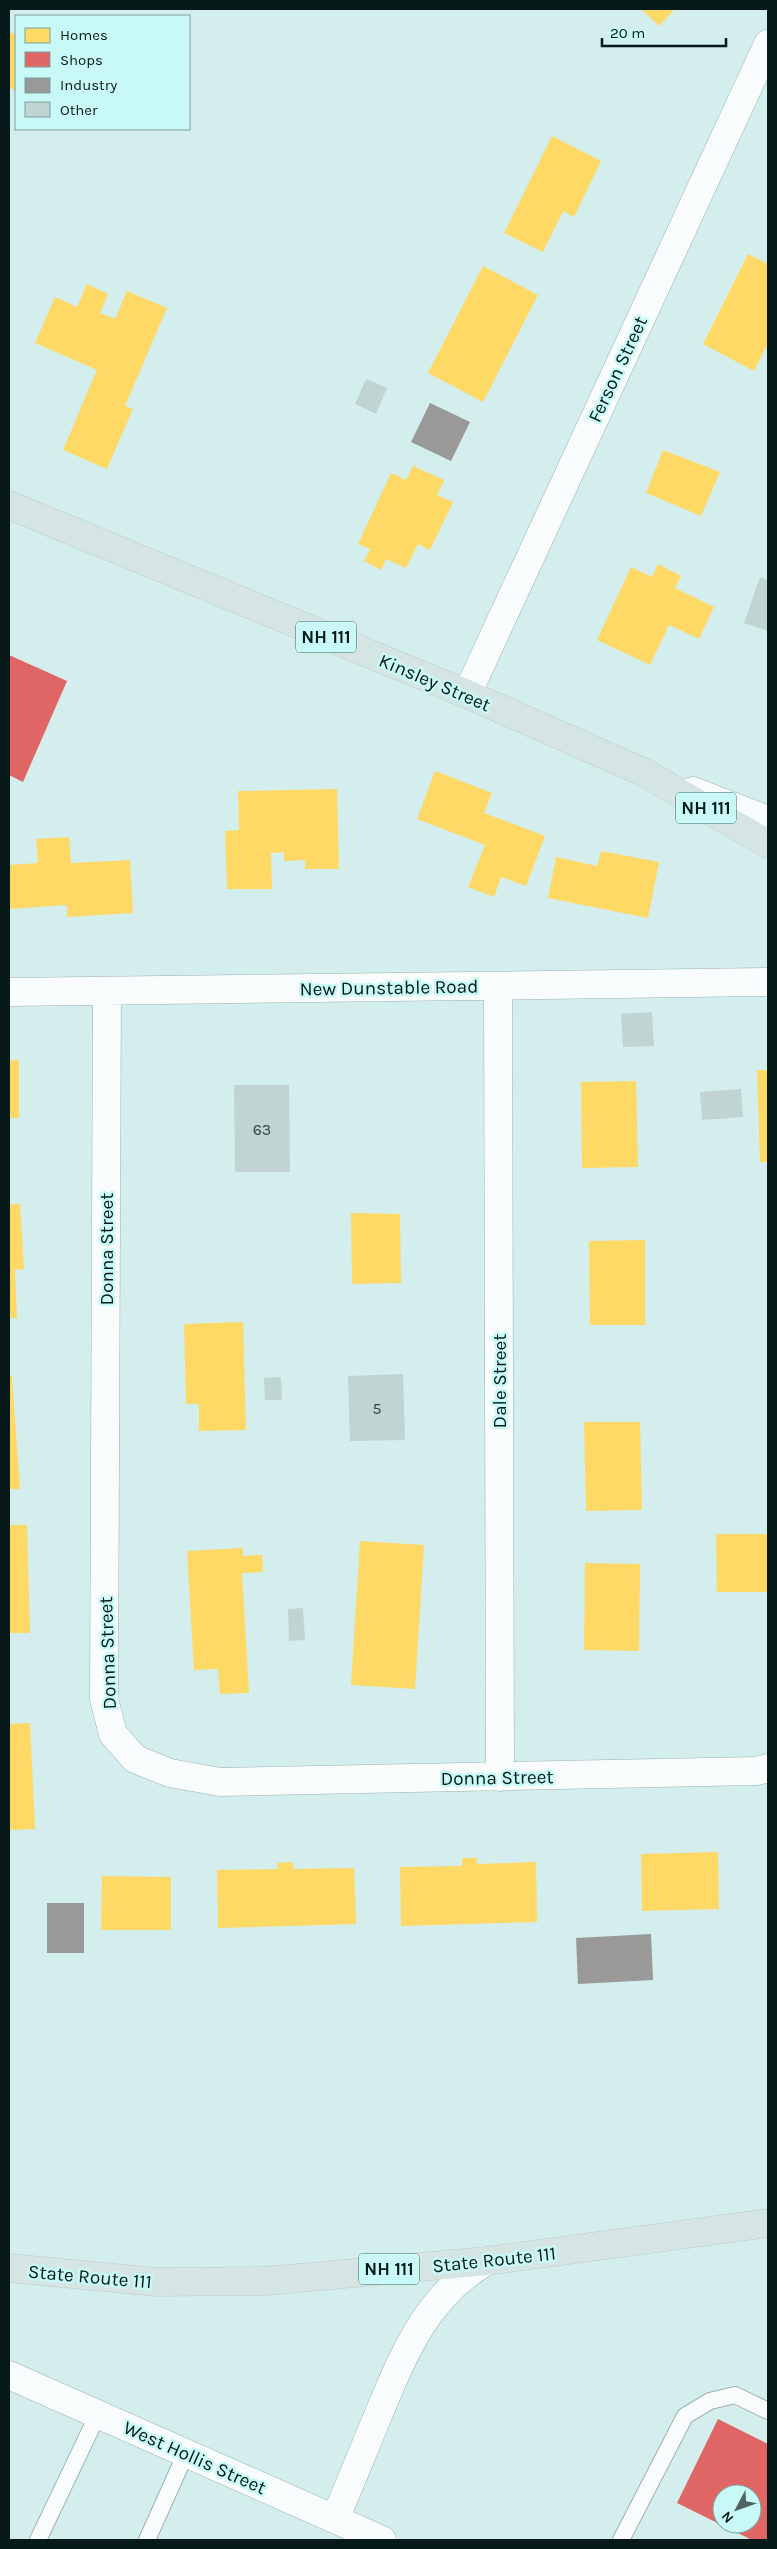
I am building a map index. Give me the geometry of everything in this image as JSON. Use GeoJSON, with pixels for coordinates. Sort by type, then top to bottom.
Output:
{"type":"FeatureCollection","features":[{"type":"Feature","properties":{"kind":"main road","name":"Kinsley Street"},"geometry":{"type":"LineString","coordinates":[[9,505],[467,694],[642,772],[768,844]]}},
{"type":"Feature","properties":{"kind":"main road","name":"State Route 111"},"geometry":{"type":"LineString","coordinates":[[9,2268],[158,2282],[230,2282],[302,2278],[487,2261],[768,2224]]}},
{"type":"Feature","properties":{"kind":"street","name":"Ferson Street"},"geometry":{"type":"LineString","coordinates":[[467,694],[768,44]]}},
{"type":"Feature","properties":{"kind":"street"},"geometry":{"type":"LineString","coordinates":[[642,772],[768,820]]}},
{"type":"Feature","properties":{"kind":"street","name":"New Dunstable Road"},"geometry":{"type":"LineString","coordinates":[[9,992],[768,982]]}},
{"type":"Feature","properties":{"kind":"street","name":"Dale Street"},"geometry":{"type":"LineString","coordinates":[[498,986],[500,1777]]}},
{"type":"Feature","properties":{"kind":"street","name":"Donna Street"},"geometry":{"type":"LineString","coordinates":[[107,992],[104,1699],[113,1734],[135,1759],[170,1773],[220,1782],[757,1771],[768,1768]]}},
{"type":"Feature","properties":{"kind":"street"},"geometry":{"type":"LineString","coordinates":[[344,2529],[393,2379],[420,2326],[448,2289],[462,2277],[487,2261]]}},
{"type":"Feature","properties":{"kind":"street","name":"West Hollis Street"},"geometry":{"type":"LineString","coordinates":[[9,2375],[186,2453],[344,2529],[382,2540]]}},
{"type":"Feature","properties":{"kind":"lane"},"geometry":{"type":"LineString","coordinates":[[621,2540],[685,2416],[710,2401],[735,2395],[768,2411]]}},
{"type":"Feature","properties":{"kind":"lane"},"geometry":{"type":"LineString","coordinates":[[38,2540],[98,2414]]}},
{"type":"Feature","properties":{"kind":"lane"},"geometry":{"type":"LineString","coordinates":[[147,2540],[186,2453]]}},
{"type":"Feature","properties":{"kind":"building: Homes"},"geometry":{"type":"Polygon","coordinates":[[[641,9],[675,9],[659,26],[641,9]]]}},
{"type":"Feature","properties":{"kind":"building: Homes"},"geometry":{"type":"Polygon","coordinates":[[[9,32],[15,35],[15,90],[9,87],[9,32]]]}},
{"type":"Feature","properties":{"kind":"building: Homes"},"geometry":{"type":"Polygon","coordinates":[[[552,136],[601,161],[574,217],[563,211],[543,252],[504,233],[552,136]]]}},
{"type":"Feature","properties":{"kind":"building: Homes"},"geometry":{"type":"Polygon","coordinates":[[[748,254],[768,264],[768,343],[754,371],[703,344],[748,254]]]}},
{"type":"Feature","properties":{"kind":"building: Homes"},"geometry":{"type":"Polygon","coordinates":[[[483,266],[538,295],[483,402],[428,373],[483,266]]]}},
{"type":"Feature","properties":{"kind":"building: Homes"},"geometry":{"type":"Polygon","coordinates":[[[87,284],[108,294],[100,313],[115,319],[127,291],[167,308],[125,406],[133,409],[107,469],[63,450],[97,370],[35,343],[55,297],[77,307],[87,284]]]}},
{"type":"Feature","properties":{"kind":"building: Homes"},"geometry":{"type":"Polygon","coordinates":[[[663,450],[720,472],[701,516],[646,493],[663,450]]]}},
{"type":"Feature","properties":{"kind":"building: Homes"},"geometry":{"type":"Polygon","coordinates":[[[413,466],[444,480],[437,495],[453,502],[430,550],[418,544],[406,568],[386,559],[381,570],[364,561],[370,549],[358,544],[391,473],[406,480],[413,466]]]}},
{"type":"Feature","properties":{"kind":"building: Homes"},"geometry":{"type":"Polygon","coordinates":[[[658,564],[681,576],[675,588],[714,607],[699,639],[669,625],[650,665],[597,640],[631,567],[652,577],[658,564]]]}},
{"type":"Feature","properties":{"kind":"building: Homes"},"geometry":{"type":"Polygon","coordinates":[[[435,771],[492,793],[484,813],[545,836],[526,886],[501,877],[494,897],[468,887],[485,845],[417,819],[435,771]]]}},
{"type":"Feature","properties":{"kind":"building: Homes"},"geometry":{"type":"Polygon","coordinates":[[[337,789],[339,869],[305,869],[305,860],[284,861],[284,852],[271,853],[272,889],[227,889],[225,831],[239,830],[238,791],[337,789]]]}},
{"type":"Feature","properties":{"kind":"building: Homes"},"geometry":{"type":"Polygon","coordinates":[[[69,837],[71,863],[130,860],[133,913],[67,917],[67,905],[9,909],[9,865],[38,863],[36,839],[69,837]]]}},
{"type":"Feature","properties":{"kind":"building: Homes"},"geometry":{"type":"Polygon","coordinates":[[[601,851],[659,862],[648,918],[548,898],[556,857],[597,866],[601,851]]]}},
{"type":"Feature","properties":{"kind":"building: Homes"},"geometry":{"type":"Polygon","coordinates":[[[9,1060],[19,1060],[19,1118],[9,1118],[9,1060]]]}},
{"type":"Feature","properties":{"kind":"building: Homes"},"geometry":{"type":"Polygon","coordinates":[[[757,1070],[768,1070],[768,1162],[760,1162],[757,1070]]]}},
{"type":"Feature","properties":{"kind":"building: Homes"},"geometry":{"type":"Polygon","coordinates":[[[636,1081],[638,1167],[582,1168],[581,1082],[636,1081]]]}},
{"type":"Feature","properties":{"kind":"building: Homes"},"geometry":{"type":"Polygon","coordinates":[[[9,1204],[20,1204],[24,1269],[15,1270],[17,1318],[9,1318],[9,1204]]]}},
{"type":"Feature","properties":{"kind":"building: Homes"},"geometry":{"type":"Polygon","coordinates":[[[351,1213],[400,1214],[401,1283],[352,1284],[351,1213]]]}},
{"type":"Feature","properties":{"kind":"building: Homes"},"geometry":{"type":"Polygon","coordinates":[[[645,1240],[645,1325],[590,1325],[589,1241],[645,1240]]]}},
{"type":"Feature","properties":{"kind":"building: Homes"},"geometry":{"type":"Polygon","coordinates":[[[243,1322],[246,1430],[199,1431],[199,1404],[186,1404],[184,1324],[243,1322]]]}},
{"type":"Feature","properties":{"kind":"building: Homes"},"geometry":{"type":"Polygon","coordinates":[[[9,1376],[12,1376],[20,1489],[9,1489],[9,1376]]]}},
{"type":"Feature","properties":{"kind":"building: Homes"},"geometry":{"type":"Polygon","coordinates":[[[584,1422],[640,1422],[642,1510],[586,1511],[584,1422]]]}},
{"type":"Feature","properties":{"kind":"building: Homes"},"geometry":{"type":"Polygon","coordinates":[[[9,1525],[27,1525],[30,1633],[9,1633],[9,1525]]]}},
{"type":"Feature","properties":{"kind":"building: Homes"},"geometry":{"type":"Polygon","coordinates":[[[716,1534],[768,1534],[768,1592],[717,1592],[716,1534]]]}},
{"type":"Feature","properties":{"kind":"building: Homes"},"geometry":{"type":"Polygon","coordinates":[[[360,1541],[424,1545],[415,1689],[351,1685],[360,1541]]]}},
{"type":"Feature","properties":{"kind":"building: Homes"},"geometry":{"type":"Polygon","coordinates":[[[243,1548],[243,1556],[262,1555],[263,1572],[242,1573],[249,1693],[220,1694],[218,1669],[194,1670],[187,1551],[243,1548]]]}},
{"type":"Feature","properties":{"kind":"building: Homes"},"geometry":{"type":"Polygon","coordinates":[[[585,1563],[640,1564],[639,1651],[584,1650],[585,1563]]]}},
{"type":"Feature","properties":{"kind":"building: Homes"},"geometry":{"type":"Polygon","coordinates":[[[30,1723],[35,1829],[9,1830],[9,1724],[30,1723]]]}},
{"type":"Feature","properties":{"kind":"building: Homes"},"geometry":{"type":"Polygon","coordinates":[[[718,1852],[719,1909],[642,1911],[641,1854],[718,1852]]]}},
{"type":"Feature","properties":{"kind":"building: Homes"},"geometry":{"type":"Polygon","coordinates":[[[462,1858],[477,1858],[477,1864],[536,1862],[537,1922],[401,1926],[400,1867],[462,1866],[462,1858]]]}},
{"type":"Feature","properties":{"kind":"building: Homes"},"geometry":{"type":"Polygon","coordinates":[[[293,1862],[293,1869],[354,1868],[356,1924],[218,1928],[217,1870],[278,1869],[277,1863],[293,1862]]]}},
{"type":"Feature","properties":{"kind":"building: Homes"},"geometry":{"type":"Polygon","coordinates":[[[102,1876],[171,1877],[171,1930],[101,1930],[102,1876]]]}},
{"type":"Feature","properties":{"kind":"building: Shops"},"geometry":{"type":"Polygon","coordinates":[[[9,655],[67,681],[23,782],[9,775],[9,655]]]}},
{"type":"Feature","properties":{"kind":"building: Shops"},"geometry":{"type":"Polygon","coordinates":[[[718,2419],[768,2444],[768,2540],[752,2540],[740,2534],[762,2534],[762,2484],[712,2484],[712,2520],[677,2503],[718,2419]]]}},
{"type":"Feature","properties":{"kind":"building: Industry"},"geometry":{"type":"Polygon","coordinates":[[[430,403],[470,422],[451,461],[411,442],[430,403]]]}},
{"type":"Feature","properties":{"kind":"building: Industry"},"geometry":{"type":"Polygon","coordinates":[[[47,1903],[84,1903],[84,1953],[47,1953],[47,1903]]]}},
{"type":"Feature","properties":{"kind":"building: Industry"},"geometry":{"type":"Polygon","coordinates":[[[651,1934],[653,1980],[578,1984],[576,1938],[651,1934]]]}},
{"type":"Feature","properties":{"kind":"building: Other"},"geometry":{"type":"Polygon","coordinates":[[[366,379],[387,388],[376,414],[355,404],[366,379]]]}},
{"type":"Feature","properties":{"kind":"building: Other"},"geometry":{"type":"Polygon","coordinates":[[[760,577],[768,580],[768,631],[744,623],[760,577]]]}},
{"type":"Feature","properties":{"kind":"building: Other"},"geometry":{"type":"Polygon","coordinates":[[[652,1012],[654,1046],[623,1047],[621,1014],[652,1012]]]}},
{"type":"Feature","properties":{"kind":"building: Other"},"geometry":{"type":"Polygon","coordinates":[[[234,1085],[289,1085],[290,1172],[235,1172],[234,1085]]]}},
{"type":"Feature","properties":{"kind":"building: Other"},"geometry":{"type":"Polygon","coordinates":[[[741,1089],[743,1117],[702,1120],[700,1092],[741,1089]]]}},
{"type":"Feature","properties":{"kind":"building: Other"},"geometry":{"type":"Polygon","coordinates":[[[403,1374],[405,1440],[350,1441],[348,1376],[403,1374]]]}},
{"type":"Feature","properties":{"kind":"building: Other"},"geometry":{"type":"Polygon","coordinates":[[[281,1377],[282,1400],[265,1400],[264,1378],[281,1377]]]}},
{"type":"Feature","properties":{"kind":"building: Other"},"geometry":{"type":"Polygon","coordinates":[[[303,1608],[305,1640],[289,1641],[288,1609],[303,1608]]]}}]}
